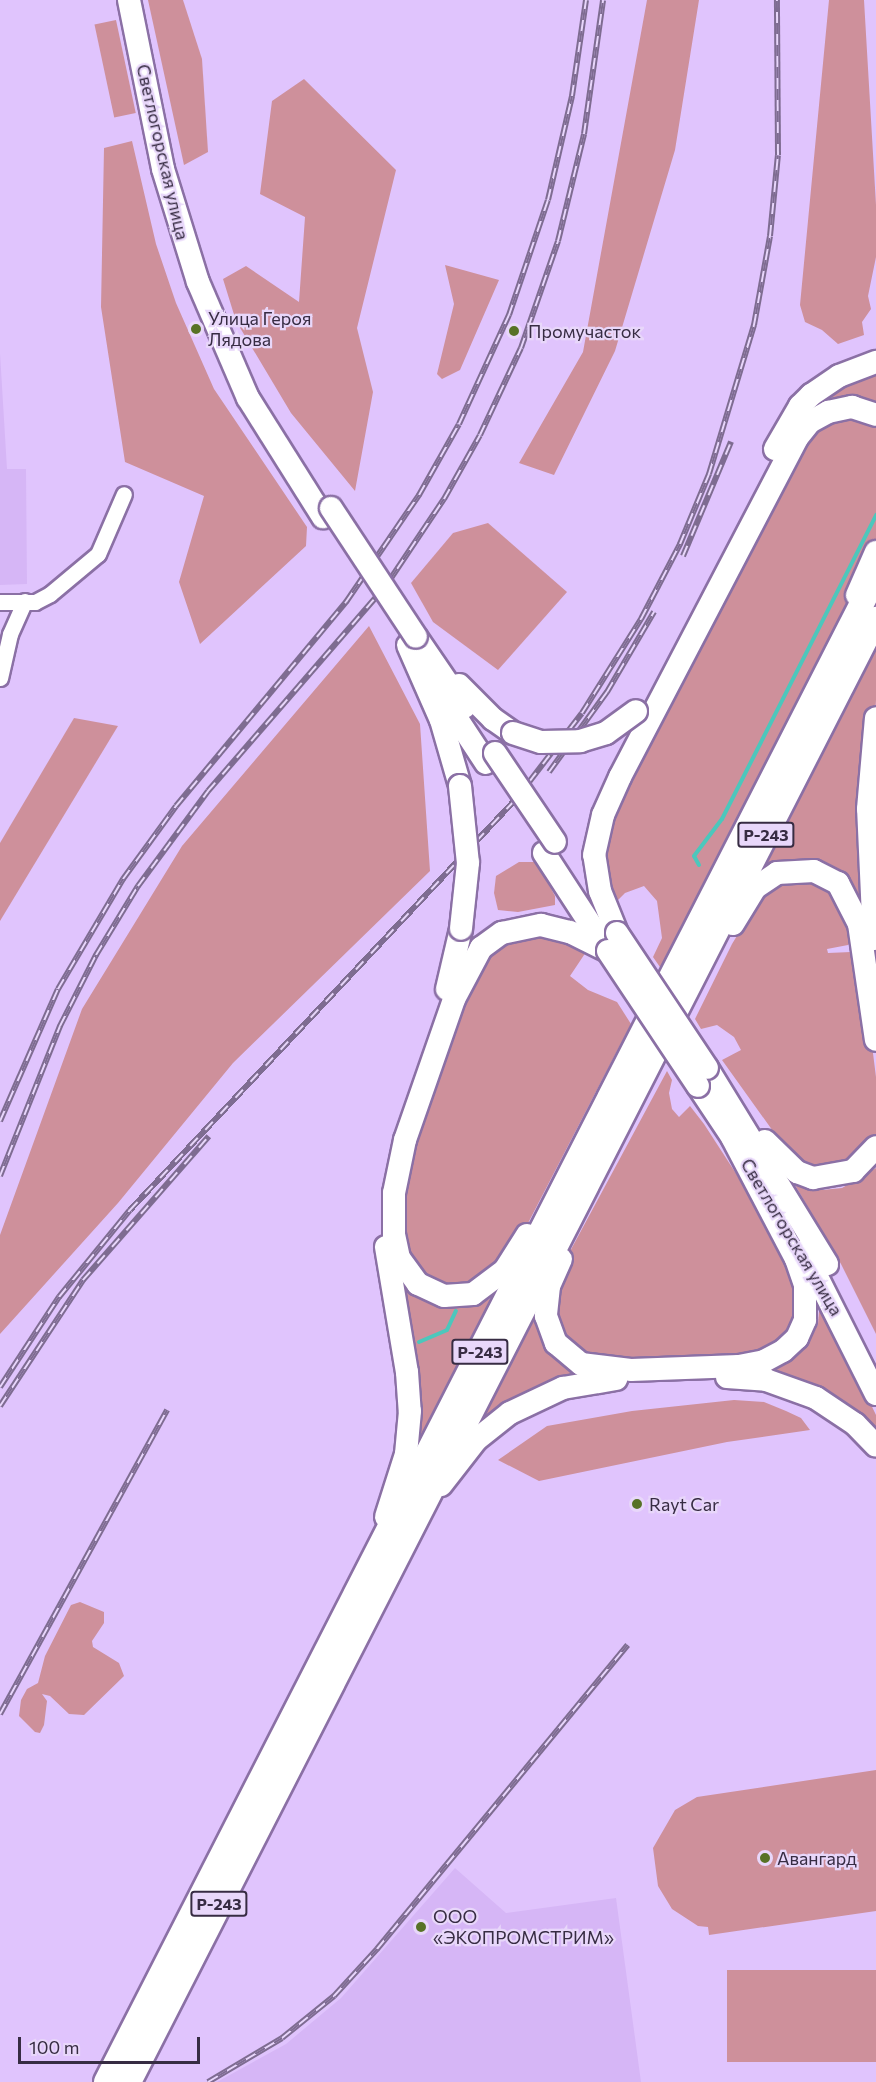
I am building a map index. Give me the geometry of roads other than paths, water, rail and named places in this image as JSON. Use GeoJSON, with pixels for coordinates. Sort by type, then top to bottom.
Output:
{"type":"FeatureCollection","features":[{"type":"Feature","properties":{"kind":"highway","name":"Р-243"},"geometry":{"type":"LineString","coordinates":[[121,2074],[369,1571],[876,576]]}},
{"type":"Feature","properties":{"kind":"highway","name":"Р-243"},"geometry":{"type":"LineString","coordinates":[[121,2074],[422,1510],[876,619]]}},
{"type":"Feature","properties":{"kind":"main road","name":"Светлогорская улица"},"geometry":{"type":"LineString","coordinates":[[129,0],[165,178],[185,247],[220,335],[265,429],[327,513],[412,641]]}},
{"type":"Feature","properties":{"kind":"main road"},"geometry":{"type":"LineString","coordinates":[[412,641],[478,706],[513,733],[542,742],[573,742],[606,733],[636,711],[660,677],[800,406],[839,376],[876,362]]}},
{"type":"Feature","properties":{"kind":"main road"},"geometry":{"type":"LineString","coordinates":[[612,942],[594,855],[603,814],[620,777],[797,438],[810,422],[840,408],[852,407],[876,415]]}},
{"type":"Feature","properties":{"kind":"main road"},"geometry":{"type":"LineString","coordinates":[[818,690],[876,552]]}},
{"type":"Feature","properties":{"kind":"main road"},"geometry":{"type":"LineString","coordinates":[[412,641],[702,1077],[771,1150],[797,1173],[813,1178],[840,1176],[864,1163],[876,1148]]}},
{"type":"Feature","properties":{"kind":"main road"},"geometry":{"type":"LineString","coordinates":[[369,1571],[403,1465],[410,1427],[407,1372],[386,1246],[388,1177],[400,1126],[443,1002],[461,929],[468,862],[460,786],[441,720],[412,641]]}},
{"type":"Feature","properties":{"kind":"main road"},"geometry":{"type":"LineString","coordinates":[[876,718],[868,840],[876,953]]}},
{"type":"Feature","properties":{"kind":"main road"},"geometry":{"type":"LineString","coordinates":[[656,1051],[707,974],[745,901],[765,879],[795,870],[814,871],[838,883],[855,911],[864,943],[876,1040]]}},
{"type":"Feature","properties":{"kind":"main road"},"geometry":{"type":"LineString","coordinates":[[592,1132],[549,1195],[515,1258],[496,1280],[473,1294],[454,1297],[435,1293],[411,1277],[399,1258],[394,1235],[396,1177],[413,1113],[471,962],[492,939],[528,925],[612,942]]}},
{"type":"Feature","properties":{"kind":"main road","name":"Светлогорская улица"},"geometry":{"type":"LineString","coordinates":[[702,1077],[733,1139],[817,1273],[876,1394]]}},
{"type":"Feature","properties":{"kind":"main road","name":"Светлогорская улица"},"geometry":{"type":"LineString","coordinates":[[702,1077],[801,1218],[876,1359]]}},
{"type":"Feature","properties":{"kind":"main road"},"geometry":{"type":"LineString","coordinates":[[632,1098],[609,1166],[553,1276],[547,1297],[551,1335],[561,1350],[581,1364],[631,1371],[748,1365],[775,1356],[797,1338],[808,1309],[802,1272],[733,1139]]}},
{"type":"Feature","properties":{"kind":"main road"},"geometry":{"type":"LineString","coordinates":[[422,1510],[486,1431],[528,1402],[582,1383],[733,1376],[766,1380],[794,1388],[836,1409],[876,1446]]}},
{"type":"Feature","properties":{"kind":"street"},"geometry":{"type":"LineString","coordinates":[[0,602],[35,602],[50,594],[98,554],[124,494]]}},
{"type":"Feature","properties":{"kind":"street"},"geometry":{"type":"LineString","coordinates":[[0,678],[10,634],[25,601]]}},
{"type":"Feature","properties":{"kind":"waterway"},"geometry":{"type":"LineString","coordinates":[[699,865],[694,856],[722,819],[876,515]]}},
{"type":"Feature","properties":{"kind":"waterway"},"geometry":{"type":"LineString","coordinates":[[419,1342],[447,1330],[456,1311]]}},
{"type":"Feature","properties":{"kind":"railway"},"geometry":{"type":"LineString","coordinates":[[0,1121],[58,989],[123,879],[176,806],[346,602],[419,495],[459,424],[509,315],[548,200],[572,96],[586,0]]}},
{"type":"Feature","properties":{"kind":"railway"},"geometry":{"type":"LineString","coordinates":[[0,1176],[60,1026],[96,955],[138,886],[208,791],[385,587],[444,499],[480,435],[521,348],[558,241],[584,134],[603,0]]}},
{"type":"Feature","properties":{"kind":"railway"},"geometry":{"type":"LineString","coordinates":[[0,1387],[59,1297],[130,1210],[516,799],[582,713],[641,619],[680,544],[709,474],[754,325],[770,236],[778,155],[777,0]]}},
{"type":"Feature","properties":{"kind":"railway"},"geometry":{"type":"LineString","coordinates":[[683,556],[731,442]]}},
{"type":"Feature","properties":{"kind":"railway"},"geometry":{"type":"LineString","coordinates":[[549,772],[607,692],[654,612]]}},
{"type":"Feature","properties":{"kind":"railway"},"geometry":{"type":"LineString","coordinates":[[0,1406],[83,1280],[209,1136]]}},
{"type":"Feature","properties":{"kind":"railway"},"geometry":{"type":"LineString","coordinates":[[0,1714],[167,1410]]}},
{"type":"Feature","properties":{"kind":"railway"},"geometry":{"type":"LineString","coordinates":[[208,2082],[282,2038],[334,1996],[377,1949],[628,1645]]}},
{"type":"Feature","properties":{"kind":"place","name":"Улица Героя Лядова"},"geometry":{"type":"Point","coordinates":[196,329]}},
{"type":"Feature","properties":{"kind":"place","name":"Промучасток"},"geometry":{"type":"Point","coordinates":[514,331]}},
{"type":"Feature","properties":{"kind":"place","name":"Rayt Car"},"geometry":{"type":"Point","coordinates":[637,1504]}},
{"type":"Feature","properties":{"kind":"place","name":"Авангард"},"geometry":{"type":"Point","coordinates":[765,1858]}},
{"type":"Feature","properties":{"kind":"place","name":"ООО «ЭКОПРОМСТРИМ»"},"geometry":{"type":"Point","coordinates":[421,1927]}}]}
